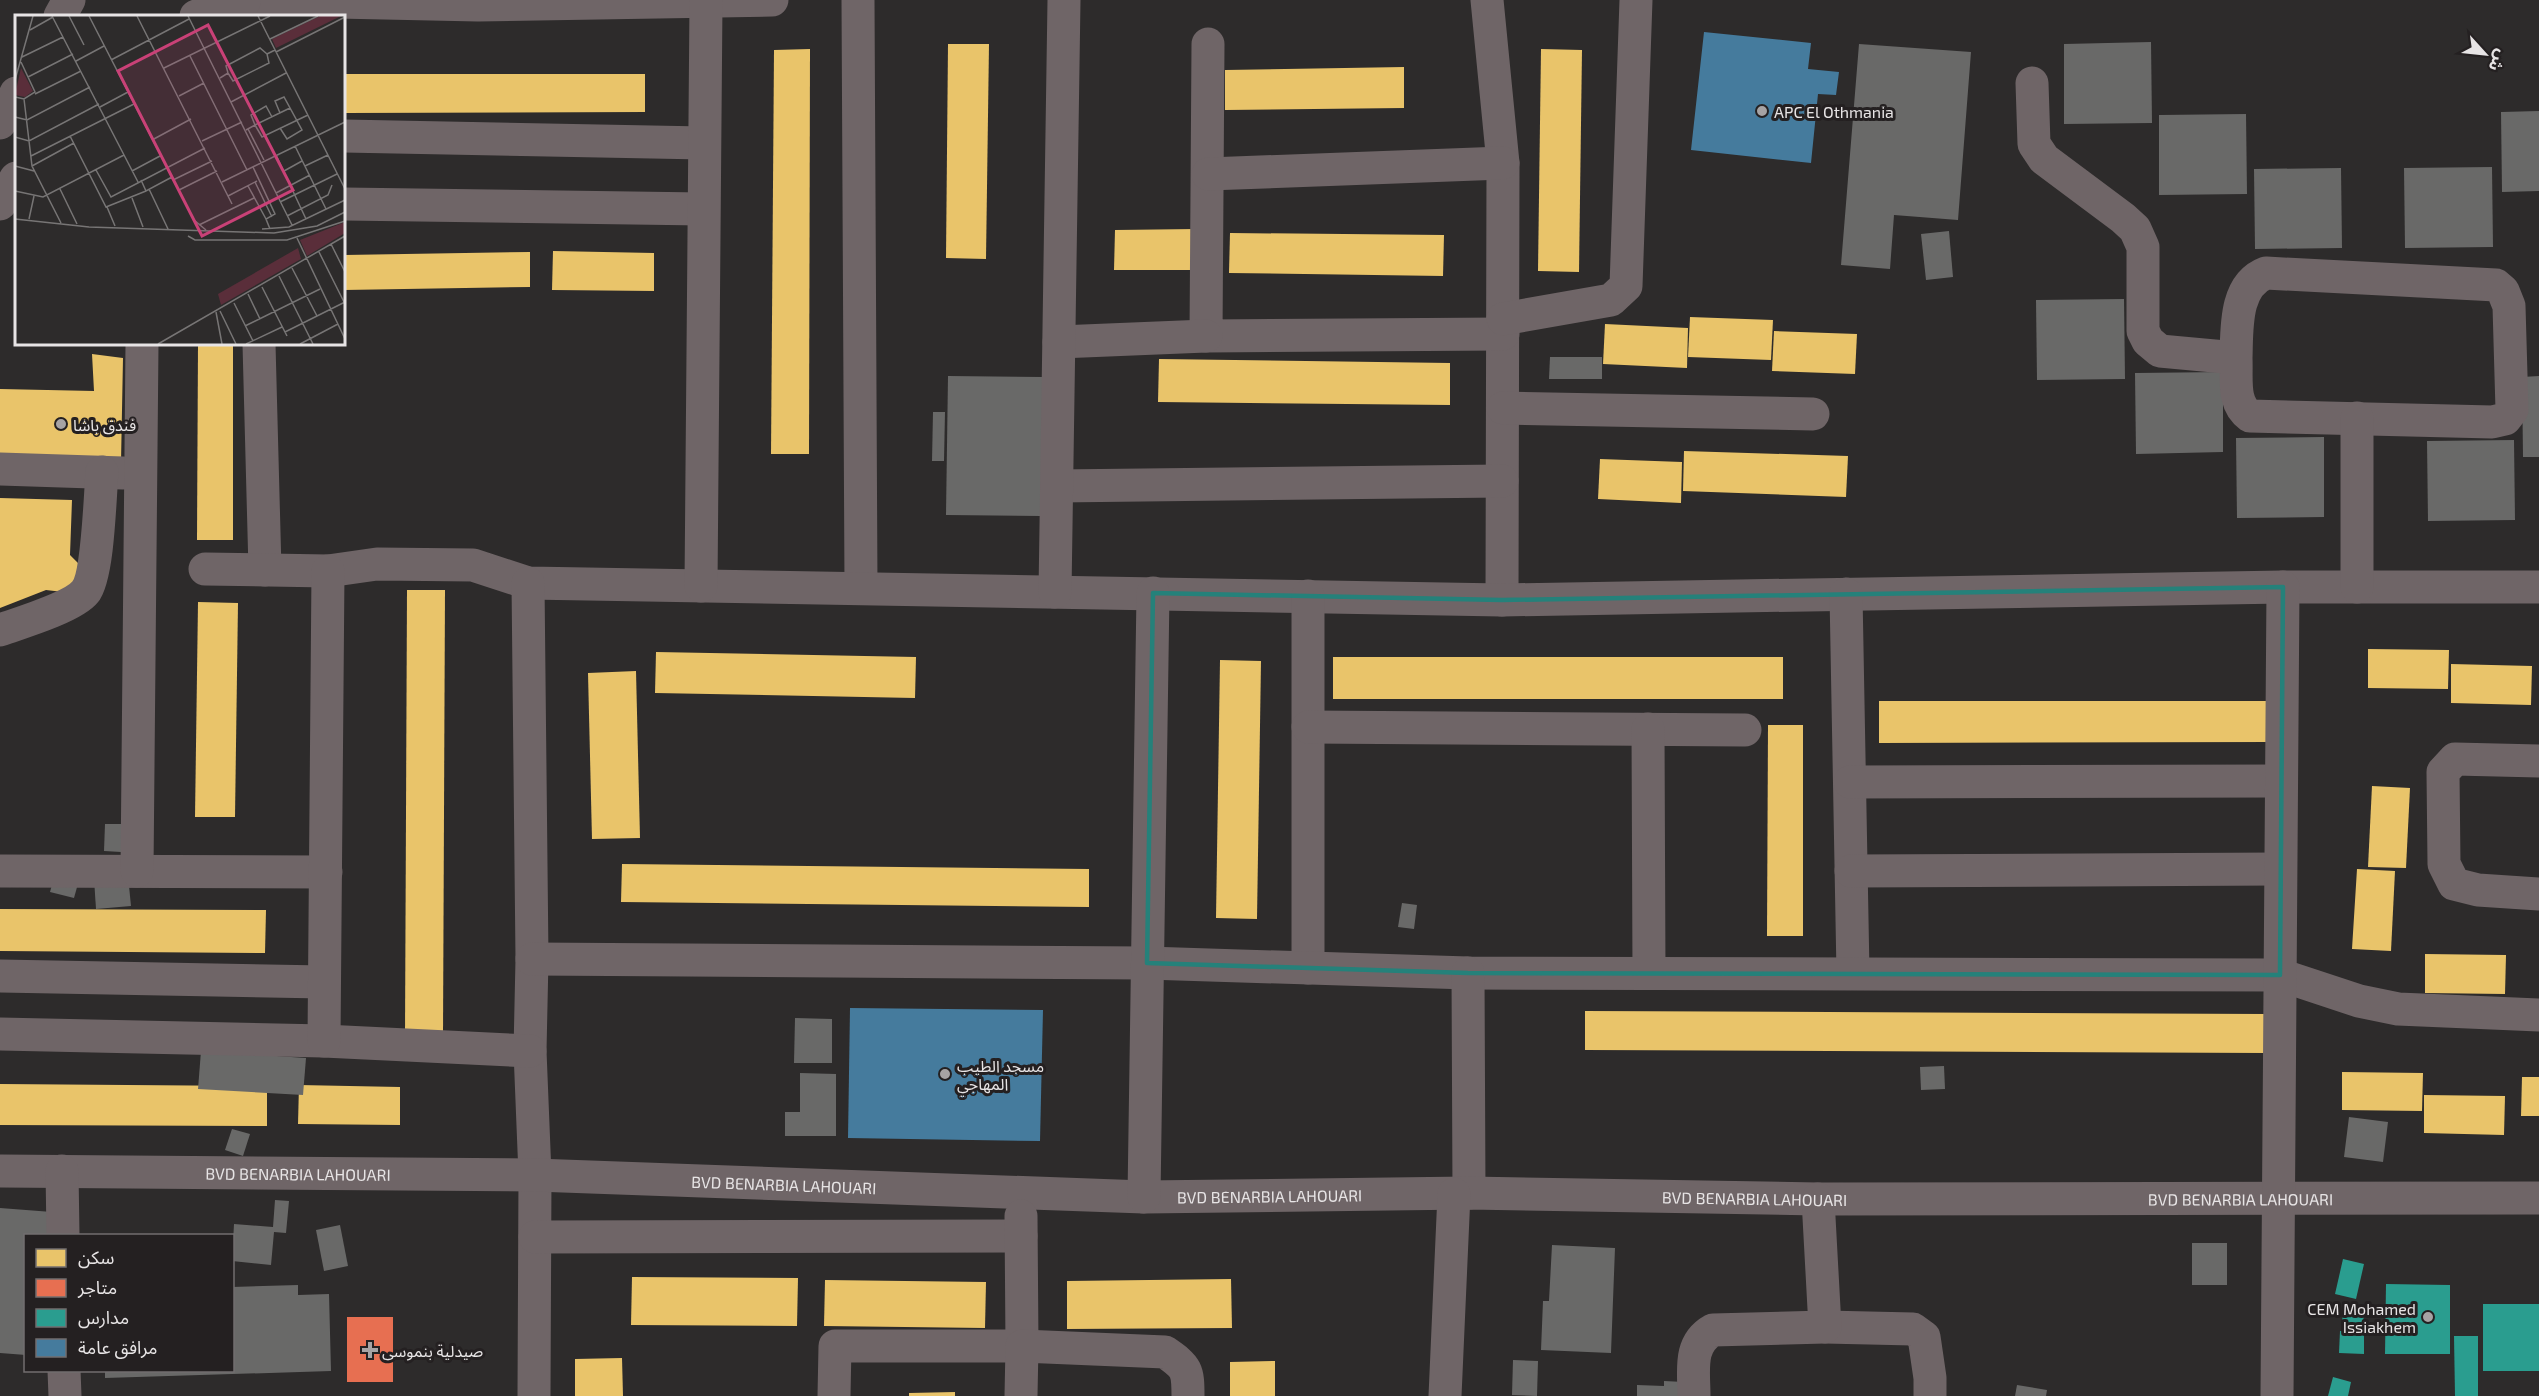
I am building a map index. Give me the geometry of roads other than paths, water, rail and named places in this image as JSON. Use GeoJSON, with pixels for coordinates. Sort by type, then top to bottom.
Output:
{"type":"FeatureCollection","features":[{"type":"Feature","properties":{"kind":"highway"},"geometry":{"type":"LineString","coordinates":[[61,15],[69,0]]}},
{"type":"Feature","properties":{"kind":"highway"},"geometry":{"type":"LineString","coordinates":[[0,124],[15,95]]}},
{"type":"Feature","properties":{"kind":"street"},"geometry":{"type":"LineString","coordinates":[[199,15],[242,1],[706,2],[772,0]]}},
{"type":"Feature","properties":{"kind":"street"},"geometry":{"type":"LineString","coordinates":[[858,0],[861,588]]}},
{"type":"Feature","properties":{"kind":"street"},"geometry":{"type":"LineString","coordinates":[[1055,592],[1064,0]]}},
{"type":"Feature","properties":{"kind":"street"},"geometry":{"type":"LineString","coordinates":[[1487,0],[1503,163],[1502,600]]}},
{"type":"Feature","properties":{"kind":"street"},"geometry":{"type":"LineString","coordinates":[[1059,342],[1503,326],[1611,300],[1626,286],[1636,0]]}},
{"type":"Feature","properties":{"kind":"street"},"geometry":{"type":"LineString","coordinates":[[701,585],[706,2]]}},
{"type":"Feature","properties":{"kind":"street"},"geometry":{"type":"LineString","coordinates":[[1206,336],[1208,44]]}},
{"type":"Feature","properties":{"kind":"street"},"geometry":{"type":"LineString","coordinates":[[2032,83],[2034,144],[2044,159],[2123,218],[2135,229],[2144,246],[2143,331],[2148,341],[2160,351],[2236,358]]}},
{"type":"Feature","properties":{"kind":"street"},"geometry":{"type":"LineString","coordinates":[[0,124],[15,113]]}},
{"type":"Feature","properties":{"kind":"street"},"geometry":{"type":"LineString","coordinates":[[345,136],[704,143]]}},
{"type":"Feature","properties":{"kind":"street"},"geometry":{"type":"LineString","coordinates":[[1208,174],[1503,163]]}},
{"type":"Feature","properties":{"kind":"street"},"geometry":{"type":"LineString","coordinates":[[0,204],[15,180]]}},
{"type":"Feature","properties":{"kind":"street"},"geometry":{"type":"LineString","coordinates":[[345,204],[703,209]]}},
{"type":"Feature","properties":{"kind":"street"},"geometry":{"type":"LineString","coordinates":[[2266,273],[2496,285],[2503,291],[2509,306],[2512,410],[2505,419],[2492,422],[2250,416],[2242,410],[2237,400],[2236,358],[2241,301],[2258,276],[2266,273]]}},
{"type":"Feature","properties":{"kind":"street"},"geometry":{"type":"LineString","coordinates":[[137,872],[142,345]]}},
{"type":"Feature","properties":{"kind":"street"},"geometry":{"type":"LineString","coordinates":[[259,345],[265,570]]}},
{"type":"Feature","properties":{"kind":"street"},"geometry":{"type":"LineString","coordinates":[[1503,408],[1813,414]]}},
{"type":"Feature","properties":{"kind":"street"},"geometry":{"type":"LineString","coordinates":[[2357,418],[2357,587]]}},
{"type":"Feature","properties":{"kind":"street"},"geometry":{"type":"LineString","coordinates":[[0,469],[139,474]]}},
{"type":"Feature","properties":{"kind":"street"},"geometry":{"type":"LineString","coordinates":[[0,630],[74,601],[86,592],[92,574],[102,472]]}},
{"type":"Feature","properties":{"kind":"street"},"geometry":{"type":"LineString","coordinates":[[1056,486],[1502,481]]}},
{"type":"Feature","properties":{"kind":"street"},"geometry":{"type":"LineString","coordinates":[[205,569],[328,571],[377,564],[473,564],[528,583],[1502,600],[2283,587],[2539,586]]}},
{"type":"Feature","properties":{"kind":"street"},"geometry":{"type":"LineString","coordinates":[[324,1041],[328,571]]}},
{"type":"Feature","properties":{"kind":"street"},"geometry":{"type":"LineString","coordinates":[[528,583],[532,959],[530,1051],[536,1175],[534,1396]]}},
{"type":"Feature","properties":{"kind":"street"},"geometry":{"type":"LineString","coordinates":[[2277,1396],[2283,587]]}},
{"type":"Feature","properties":{"kind":"street"},"geometry":{"type":"LineString","coordinates":[[1144,1197],[1153,593]]}},
{"type":"Feature","properties":{"kind":"street"},"geometry":{"type":"LineString","coordinates":[[1846,594],[1853,973]]}},
{"type":"Feature","properties":{"kind":"street"},"geometry":{"type":"LineString","coordinates":[[1308,596],[1308,968]]}},
{"type":"Feature","properties":{"kind":"street"},"geometry":{"type":"LineString","coordinates":[[1308,727],[1744,730]]}},
{"type":"Feature","properties":{"kind":"street"},"geometry":{"type":"LineString","coordinates":[[1648,729],[1649,973]]}},
{"type":"Feature","properties":{"kind":"street"},"geometry":{"type":"LineString","coordinates":[[2539,761],[2456,759],[2442,772],[2444,864],[2454,884],[2478,890],[2539,894]]}},
{"type":"Feature","properties":{"kind":"street"},"geometry":{"type":"LineString","coordinates":[[1850,782],[2281,781]]}},
{"type":"Feature","properties":{"kind":"street"},"geometry":{"type":"LineString","coordinates":[[1851,871],[2280,869]]}},
{"type":"Feature","properties":{"kind":"street"},"geometry":{"type":"LineString","coordinates":[[0,871],[326,872]]}},
{"type":"Feature","properties":{"kind":"street"},"geometry":{"type":"LineString","coordinates":[[532,959],[1148,963],[1468,973],[2280,975],[2359,1001],[2398,1009],[2539,1015]]}},
{"type":"Feature","properties":{"kind":"street"},"geometry":{"type":"LineString","coordinates":[[1445,1396],[1462,1194],[1468,973]]}},
{"type":"Feature","properties":{"kind":"street"},"geometry":{"type":"LineString","coordinates":[[0,976],[324,982]]}},
{"type":"Feature","properties":{"kind":"street"},"geometry":{"type":"LineString","coordinates":[[0,1034],[324,1041],[530,1051]]}},
{"type":"Feature","properties":{"kind":"street","name":"BVD BENARBIA LAHOUARI"},"geometry":{"type":"LineString","coordinates":[[0,1171],[536,1175],[1144,1197],[1462,1194],[1818,1199],[2539,1198]]}},
{"type":"Feature","properties":{"kind":"street"},"geometry":{"type":"LineString","coordinates":[[62,1171],[63,1234]]}},
{"type":"Feature","properties":{"kind":"street"},"geometry":{"type":"LineString","coordinates":[[1021,1193],[1021,1396]]}},
{"type":"Feature","properties":{"kind":"street"},"geometry":{"type":"LineString","coordinates":[[1818,1199],[1825,1327]]}},
{"type":"Feature","properties":{"kind":"street"},"geometry":{"type":"LineString","coordinates":[[535,1237],[1021,1236]]}},
{"type":"Feature","properties":{"kind":"street"},"geometry":{"type":"LineString","coordinates":[[1694,1396],[1695,1349],[1700,1339],[1713,1330],[1825,1327],[1913,1329],[1924,1337],[1930,1396]]}},
{"type":"Feature","properties":{"kind":"street"},"geometry":{"type":"LineString","coordinates":[[834,1396],[835,1346],[1022,1346],[1165,1352],[1181,1363],[1188,1373],[1188,1396]]}},
{"type":"Feature","properties":{"kind":"street"},"geometry":{"type":"LineString","coordinates":[[64,1372],[65,1396]]}},
{"type":"Feature","properties":{"kind":"place","name":"APC El Othmania"},"geometry":{"type":"Point","coordinates":[1762,111]}},
{"type":"Feature","properties":{"kind":"place","name":"فندق باشا"},"geometry":{"type":"Point","coordinates":[61,424]}},
{"type":"Feature","properties":{"kind":"place","name":"مسجد الطيب المهاجي"},"geometry":{"type":"Point","coordinates":[945,1074]}},
{"type":"Feature","properties":{"kind":"place","name":"CEM Mohamed Issiakhem"},"geometry":{"type":"Point","coordinates":[2428,1317]}},
{"type":"Feature","properties":{"kind":"place","name":"صيدلية بنموسى"},"geometry":{"type":"Point","coordinates":[370,1350]}}]}
